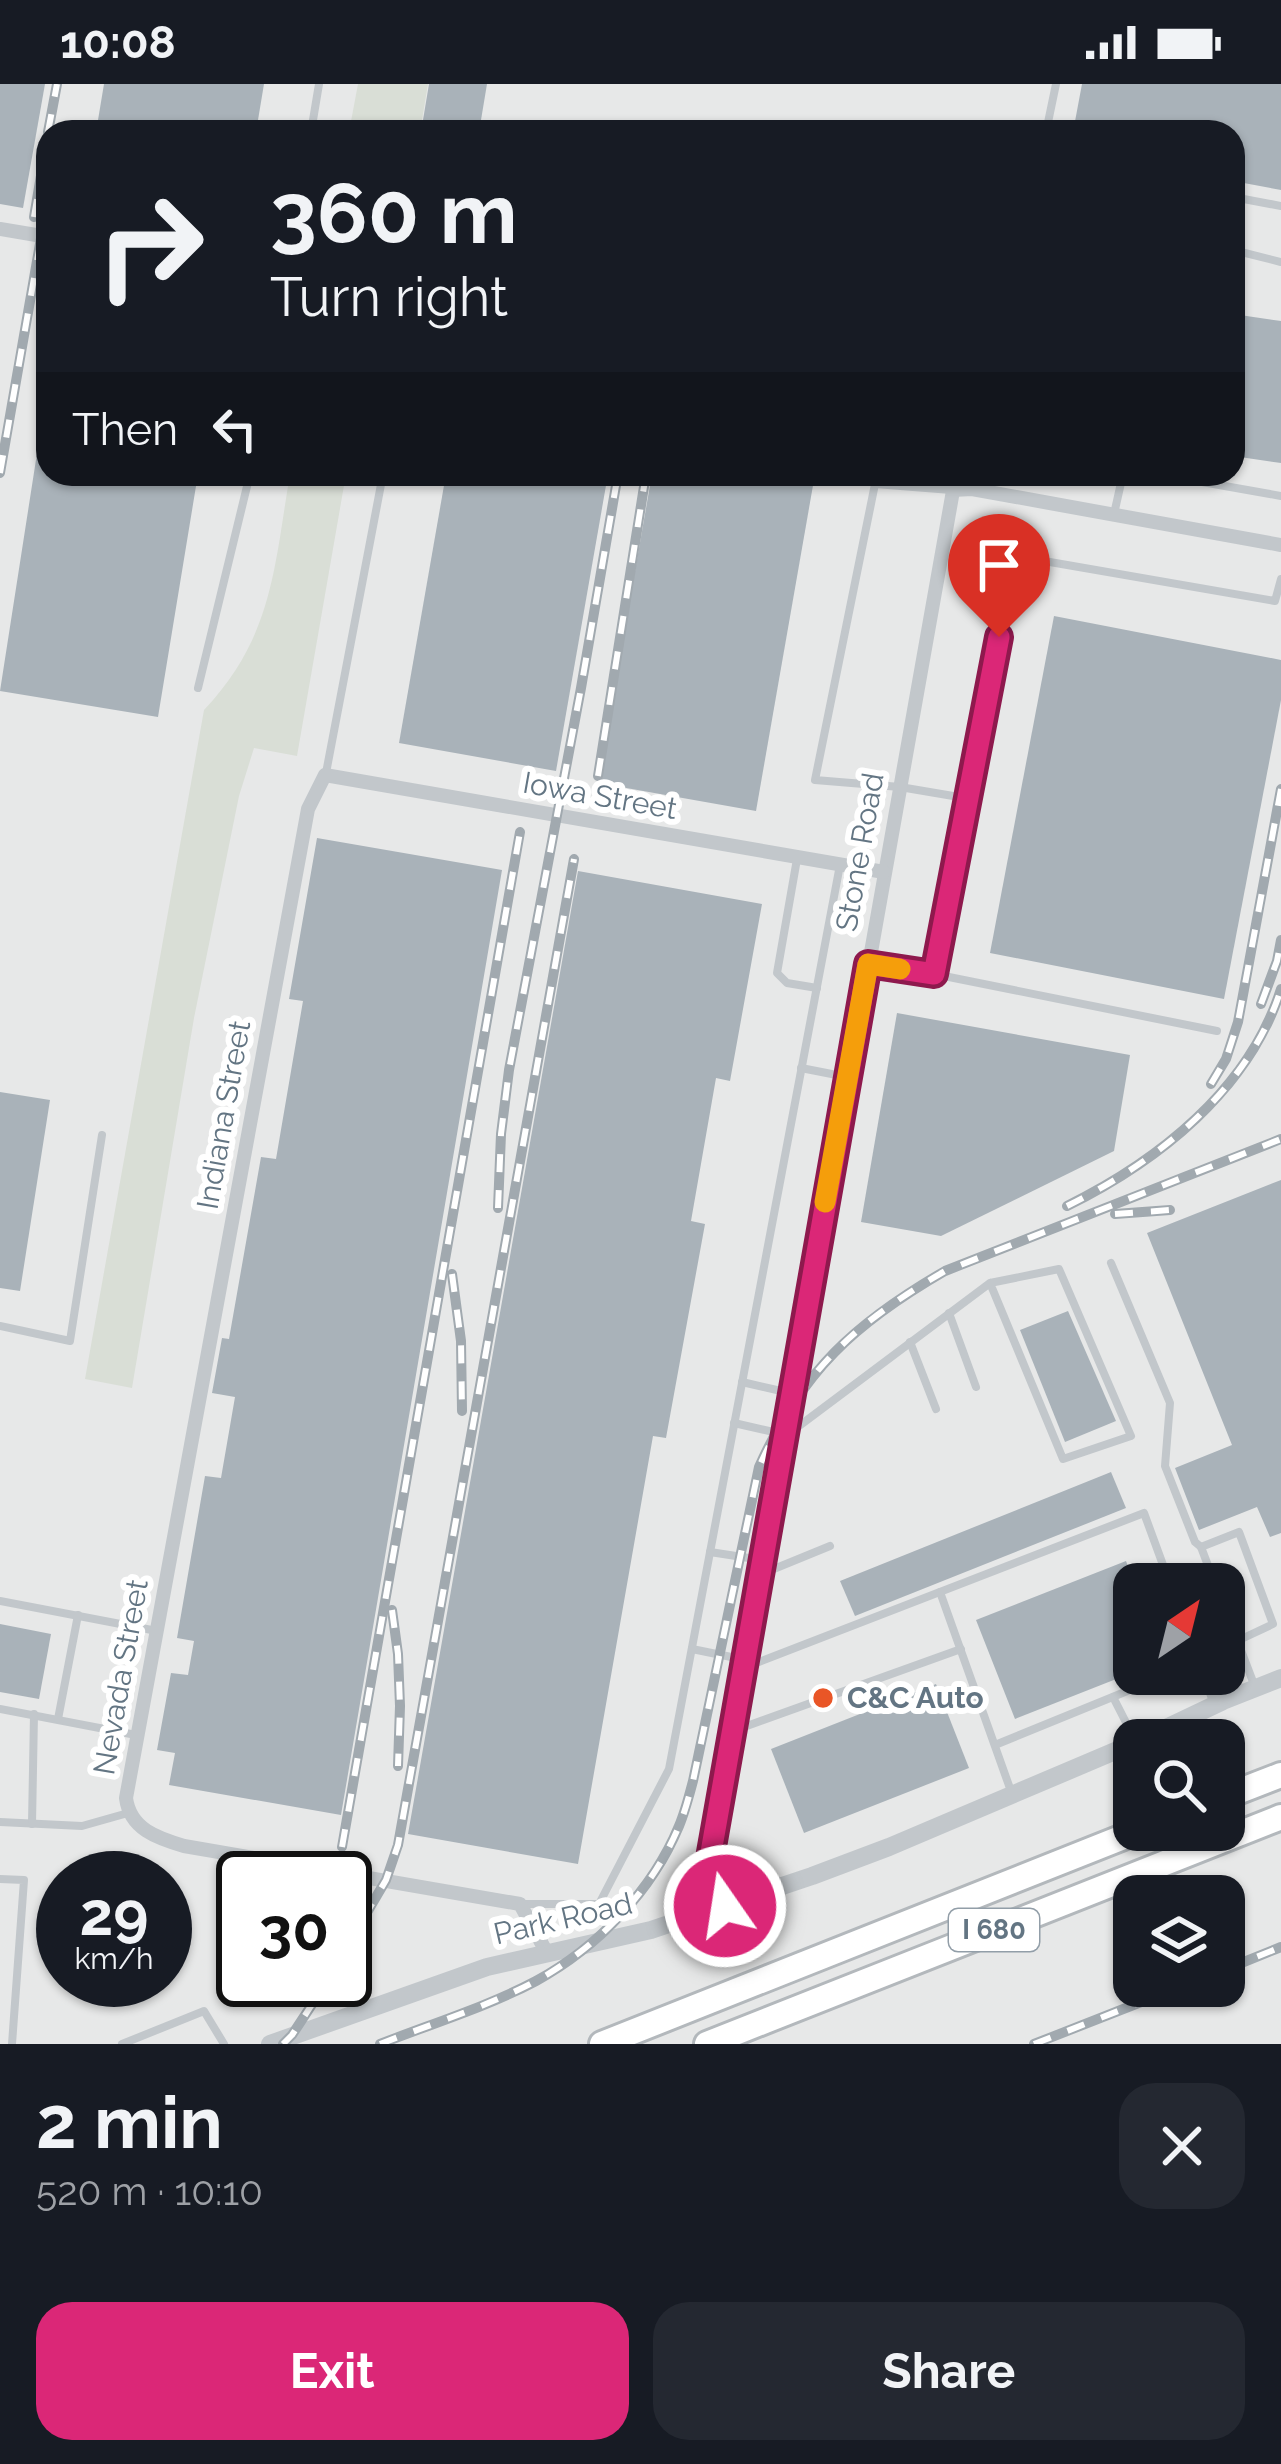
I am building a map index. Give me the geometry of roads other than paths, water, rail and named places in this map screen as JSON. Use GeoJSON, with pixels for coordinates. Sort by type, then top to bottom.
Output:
{"type":"FeatureCollection","features":[{"type":"Feature","properties":{"kind":"highway"},"geometry":{"type":"LineString","coordinates":[[1245,1789],[1281,1774]]}},
{"type":"Feature","properties":{"kind":"highway","name":"I 680"},"geometry":{"type":"LineString","coordinates":[[707,2044],[1281,1817]]}},
{"type":"Feature","properties":{"kind":"highway","name":"I 680"},"geometry":{"type":"LineString","coordinates":[[602,2044],[1113,1841]]}},
{"type":"Feature","properties":{"kind":"street"},"geometry":{"type":"LineString","coordinates":[[0,229],[36,235]]}},
{"type":"Feature","properties":{"kind":"street","name":"Stone Road"},"geometry":{"type":"LineString","coordinates":[[725,1906],[710,1858],[953,486]]}},
{"type":"Feature","properties":{"kind":"street"},"geometry":{"type":"LineString","coordinates":[[964,486],[1281,545]]}},
{"type":"Feature","properties":{"kind":"street","name":"Indiana Street"},"geometry":{"type":"LineString","coordinates":[[190,1449],[308,809],[325,775]]}},
{"type":"Feature","properties":{"kind":"street","name":"Iowa Street"},"geometry":{"type":"LineString","coordinates":[[325,775],[884,872]]}},
{"type":"Feature","properties":{"kind":"street","name":"Nevada Street"},"geometry":{"type":"LineString","coordinates":[[190,1449],[126,1798],[128,1813],[152,1836],[184,1846],[520,1904]]}},
{"type":"Feature","properties":{"kind":"street","name":"Park Road"},"geometry":{"type":"LineString","coordinates":[[1184,1719],[1281,1678]]}},
{"type":"Feature","properties":{"kind":"street","name":"Park Road"},"geometry":{"type":"LineString","coordinates":[[270,2044],[454,1978],[651,1930],[725,1906],[889,1847],[1113,1751]]}},
{"type":"Feature","properties":{"kind":"street"},"geometry":{"type":"LineString","coordinates":[[520,1904],[547,1953]]}},
{"type":"Feature","properties":{"kind":"lane"},"geometry":{"type":"LineString","coordinates":[[312,120],[319,84]]}},
{"type":"Feature","properties":{"kind":"lane"},"geometry":{"type":"LineString","coordinates":[[1048,120],[1055,84]]}},
{"type":"Feature","properties":{"kind":"lane"},"geometry":{"type":"LineString","coordinates":[[1245,199],[1281,206]]}},
{"type":"Feature","properties":{"kind":"lane"},"geometry":{"type":"LineString","coordinates":[[1245,253],[1281,262]]}},
{"type":"Feature","properties":{"kind":"lane"},"geometry":{"type":"LineString","coordinates":[[198,688],[247,486]]}},
{"type":"Feature","properties":{"kind":"lane"},"geometry":{"type":"LineString","coordinates":[[325,775],[381,486]]}},
{"type":"Feature","properties":{"kind":"lane"},"geometry":{"type":"LineString","coordinates":[[875,486],[815,780],[966,798]]}},
{"type":"Feature","properties":{"kind":"lane"},"geometry":{"type":"LineString","coordinates":[[1114,515],[1121,486]]}},
{"type":"Feature","properties":{"kind":"lane"},"geometry":{"type":"LineString","coordinates":[[1225,486],[1281,496]]}},
{"type":"Feature","properties":{"kind":"lane"},"geometry":{"type":"LineString","coordinates":[[934,974],[1015,556],[1275,601],[1281,579]]}},
{"type":"Feature","properties":{"kind":"lane"},"geometry":{"type":"LineString","coordinates":[[797,858],[776,973],[787,983],[817,988]]}},
{"type":"Feature","properties":{"kind":"lane"},"geometry":{"type":"LineString","coordinates":[[520,1904],[599,1904],[669,1769],[840,865]]}},
{"type":"Feature","properties":{"kind":"lane"},"geometry":{"type":"LineString","coordinates":[[868,964],[1217,1031]]}},
{"type":"Feature","properties":{"kind":"lane"},"geometry":{"type":"LineString","coordinates":[[802,1068],[847,1077]]}},
{"type":"Feature","properties":{"kind":"lane"},"geometry":{"type":"LineString","coordinates":[[0,1327],[70,1341],[102,1135]]}},
{"type":"Feature","properties":{"kind":"lane"},"geometry":{"type":"LineString","coordinates":[[1112,1263],[1170,1402],[1165,1466],[1207,1563]]}},
{"type":"Feature","properties":{"kind":"lane"},"geometry":{"type":"LineString","coordinates":[[734,1423],[787,1435],[990,1283],[1059,1269],[1131,1436],[1063,1459],[990,1283]]}},
{"type":"Feature","properties":{"kind":"lane"},"geometry":{"type":"LineString","coordinates":[[949,1313],[976,1387]]}},
{"type":"Feature","properties":{"kind":"lane"},"geometry":{"type":"LineString","coordinates":[[910,1342],[936,1409]]}},
{"type":"Feature","properties":{"kind":"lane"},"geometry":{"type":"LineString","coordinates":[[742,1382],[792,1394]]}},
{"type":"Feature","properties":{"kind":"lane"},"geometry":{"type":"LineString","coordinates":[[692,1649],[745,1664],[1144,1513],[1162,1563]]}},
{"type":"Feature","properties":{"kind":"lane"},"geometry":{"type":"LineString","coordinates":[[1201,1547],[1239,1532],[1273,1624],[1245,1638]]}},
{"type":"Feature","properties":{"kind":"lane"},"geometry":{"type":"LineString","coordinates":[[710,1552],[763,1567],[830,1546]]}},
{"type":"Feature","properties":{"kind":"lane"},"geometry":{"type":"LineString","coordinates":[[940,1592],[1012,1794]]}},
{"type":"Feature","properties":{"kind":"lane"},"geometry":{"type":"LineString","coordinates":[[0,1601],[157,1631]]}},
{"type":"Feature","properties":{"kind":"lane"},"geometry":{"type":"LineString","coordinates":[[58,1719],[78,1615]]}},
{"type":"Feature","properties":{"kind":"lane"},"geometry":{"type":"LineString","coordinates":[[731,1731],[961,1649]]}},
{"type":"Feature","properties":{"kind":"lane"},"geometry":{"type":"LineString","coordinates":[[1245,1659],[1256,1688]]}},
{"type":"Feature","properties":{"kind":"lane"},"geometry":{"type":"LineString","coordinates":[[994,1744],[1118,1695]]}},
{"type":"Feature","properties":{"kind":"lane"},"geometry":{"type":"LineString","coordinates":[[1211,1695],[1215,1705]]}},
{"type":"Feature","properties":{"kind":"lane"},"geometry":{"type":"LineString","coordinates":[[1113,1697],[1124,1719]]}},
{"type":"Feature","properties":{"kind":"lane"},"geometry":{"type":"LineString","coordinates":[[0,1709],[137,1736]]}},
{"type":"Feature","properties":{"kind":"lane"},"geometry":{"type":"LineString","coordinates":[[32,1824],[34,1714]]}},
{"type":"Feature","properties":{"kind":"lane"},"geometry":{"type":"LineString","coordinates":[[0,1822],[82,1826],[128,1813]]}},
{"type":"Feature","properties":{"kind":"lane"},"geometry":{"type":"LineString","coordinates":[[0,1879],[25,1880],[12,2044]]}},
{"type":"Feature","properties":{"kind":"lane"},"geometry":{"type":"LineString","coordinates":[[122,2044],[204,2011],[224,2044]]}},
{"type":"Feature","properties":{"kind":"railway"},"geometry":{"type":"LineString","coordinates":[[50,120],[57,84]]}},
{"type":"Feature","properties":{"kind":"railway"},"geometry":{"type":"LineString","coordinates":[[34,217],[36,205]]}},
{"type":"Feature","properties":{"kind":"railway"},"geometry":{"type":"LineString","coordinates":[[0,473],[36,267]]}},
{"type":"Feature","properties":{"kind":"railway"},"geometry":{"type":"LineString","coordinates":[[498,1208],[509,1070],[616,486]]}},
{"type":"Feature","properties":{"kind":"railway"},"geometry":{"type":"LineString","coordinates":[[598,776],[644,486]]}},
{"type":"Feature","properties":{"kind":"railway"},"geometry":{"type":"LineString","coordinates":[[1211,1084],[1226,1059],[1238,1022],[1281,789]]}},
{"type":"Feature","properties":{"kind":"railway"},"geometry":{"type":"LineString","coordinates":[[342,1847],[520,832]]}},
{"type":"Feature","properties":{"kind":"railway"},"geometry":{"type":"LineString","coordinates":[[372,1904],[398,1845],[574,859]]}},
{"type":"Feature","properties":{"kind":"railway"},"geometry":{"type":"LineString","coordinates":[[1261,1004],[1281,940]]}},
{"type":"Feature","properties":{"kind":"railway"},"geometry":{"type":"LineString","coordinates":[[1067,1206],[1134,1167],[1196,1118],[1247,1059],[1281,989]]}},
{"type":"Feature","properties":{"kind":"railway"},"geometry":{"type":"LineString","coordinates":[[380,2044],[499,1999],[559,1967],[621,1915],[654,1873],[679,1826],[693,1781],[759,1467],[794,1403],[834,1352],[884,1310],[945,1271],[1281,1139]]}},
{"type":"Feature","properties":{"kind":"railway"},"geometry":{"type":"LineString","coordinates":[[1115,1214],[1170,1210]]}},
{"type":"Feature","properties":{"kind":"railway"},"geometry":{"type":"LineString","coordinates":[[452,1274],[461,1341],[462,1411]]}},
{"type":"Feature","properties":{"kind":"railway"},"geometry":{"type":"LineString","coordinates":[[392,1610],[398,1654],[398,1766]]}},
{"type":"Feature","properties":{"kind":"railway"},"geometry":{"type":"LineString","coordinates":[[1245,1962],[1281,1947]]}},
{"type":"Feature","properties":{"kind":"railway"},"geometry":{"type":"LineString","coordinates":[[283,2044],[310,2007]]}},
{"type":"Feature","properties":{"kind":"railway"},"geometry":{"type":"LineString","coordinates":[[1034,2044],[1128,2007]]}},
{"type":"Feature","properties":{"kind":"place","name":"C&C Auto"},"geometry":{"type":"Point","coordinates":[823,1698]}}]}
